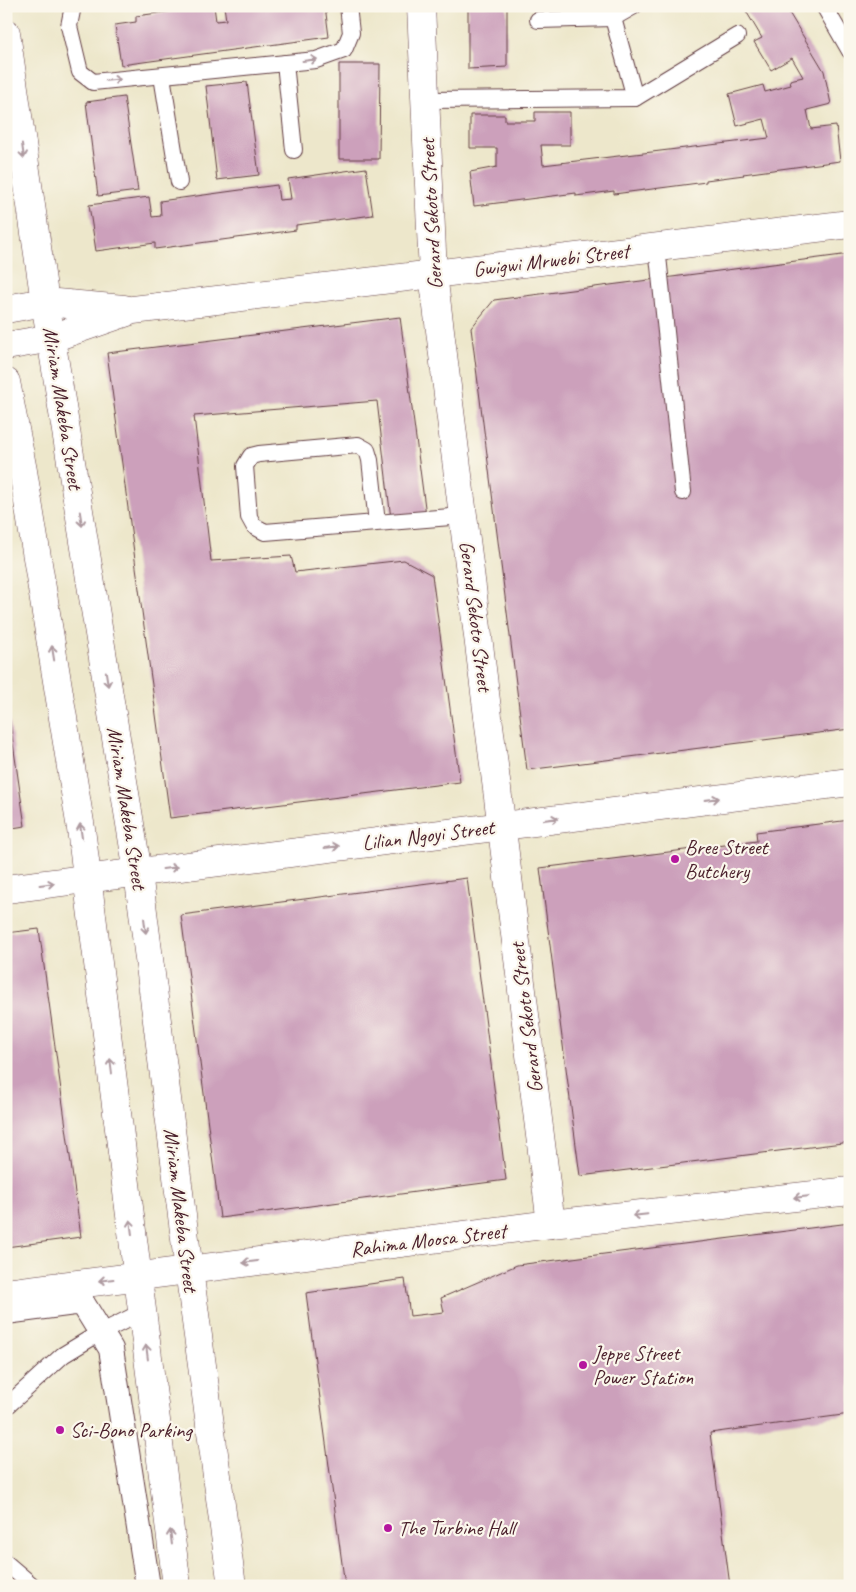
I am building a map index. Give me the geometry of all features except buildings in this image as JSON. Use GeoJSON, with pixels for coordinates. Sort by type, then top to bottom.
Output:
{"type":"FeatureCollection","features":[{"type":"Feature","properties":{"kind":"street","name":"Gerard Sekoto Street"},"geometry":{"type":"LineString","coordinates":[[421,6],[433,274],[551,1224]]}},
{"type":"Feature","properties":{"kind":"street","name":"Miriam Makeba Street"},"geometry":{"type":"LineString","coordinates":[[6,33],[45,302],[138,873],[232,1586]]}},
{"type":"Feature","properties":{"kind":"street","name":"Gwigwi Mrwebi Street"},"geometry":{"type":"LineString","coordinates":[[6,309],[45,302],[133,310],[850,224]]}},
{"type":"Feature","properties":{"kind":"street","name":"Gwigwi Mrwebi Street"},"geometry":{"type":"LineString","coordinates":[[6,346],[52,338],[133,310]]}},
{"type":"Feature","properties":{"kind":"street"},"geometry":{"type":"LineString","coordinates":[[6,382],[54,659],[81,829],[177,1586]]}},
{"type":"Feature","properties":{"kind":"street","name":"Lilian Ngoyi Street"},"geometry":{"type":"LineString","coordinates":[[6,889],[850,782]]}},
{"type":"Feature","properties":{"kind":"street","name":"Rahima Moosa Street"},"geometry":{"type":"LineString","coordinates":[[6,1293],[551,1224],[850,1191]]}},
{"type":"Feature","properties":{"kind":"street"},"geometry":{"type":"LineString","coordinates":[[6,1312],[82,1302],[112,1349],[148,1586]]}},
{"type":"Feature","properties":{"kind":"lane"},"geometry":{"type":"LineString","coordinates":[[73,6],[69,26],[80,72],[93,82],[316,60],[344,50],[351,32],[348,6]]}},
{"type":"Feature","properties":{"kind":"lane"},"geometry":{"type":"LineString","coordinates":[[538,20],[613,18],[634,6]]}},
{"type":"Feature","properties":{"kind":"lane"},"geometry":{"type":"LineString","coordinates":[[824,6],[850,51]]}},
{"type":"Feature","properties":{"kind":"lane"},"geometry":{"type":"LineString","coordinates":[[613,18],[635,98]]}},
{"type":"Feature","properties":{"kind":"lane"},"geometry":{"type":"LineString","coordinates":[[426,100],[635,98],[737,36]]}},
{"type":"Feature","properties":{"kind":"lane"},"geometry":{"type":"LineString","coordinates":[[285,63],[294,150]]}},
{"type":"Feature","properties":{"kind":"lane"},"geometry":{"type":"LineString","coordinates":[[162,76],[179,182]]}},
{"type":"Feature","properties":{"kind":"lane"},"geometry":{"type":"LineString","coordinates":[[657,247],[683,492]]}},
{"type":"Feature","properties":{"kind":"lane"},"geometry":{"type":"LineString","coordinates":[[377,523],[370,460],[367,450],[358,445],[259,454],[251,456],[245,466],[249,517],[254,526],[265,532],[377,523],[463,516]]}},
{"type":"Feature","properties":{"kind":"lane"},"geometry":{"type":"LineString","coordinates":[[6,1407],[63,1355],[102,1332],[142,1312]]}},
{"type":"Feature","properties":{"kind":"lane"},"geometry":{"type":"LineString","coordinates":[[6,1563],[33,1586]]}},
{"type":"Feature","properties":{"kind":"place","name":"Bree Street Butchery"},"geometry":{"type":"Point","coordinates":[675,859]}},
{"type":"Feature","properties":{"kind":"place","name":"Jeppe Street Power Station"},"geometry":{"type":"Point","coordinates":[583,1365]}},
{"type":"Feature","properties":{"kind":"place","name":"Sci-Bono Parking"},"geometry":{"type":"Point","coordinates":[60,1430]}},
{"type":"Feature","properties":{"kind":"place","name":"The Turbine Hall"},"geometry":{"type":"Point","coordinates":[388,1528]}}]}
